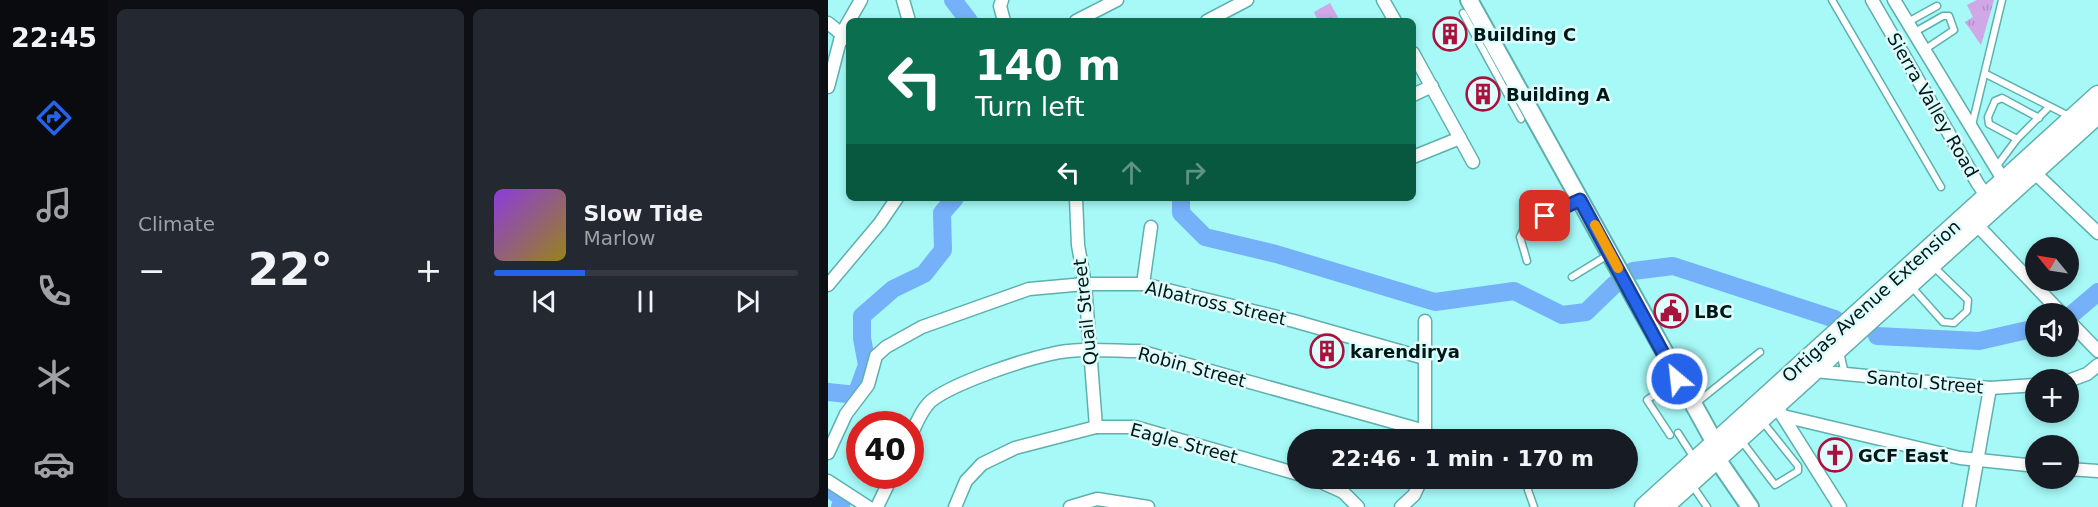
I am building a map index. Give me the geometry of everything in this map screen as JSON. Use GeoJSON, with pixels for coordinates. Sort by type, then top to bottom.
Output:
{"type":"FeatureCollection","features":[{"type":"Feature","properties":{"kind":"main road","name":"Ortigas Avenue Extension"},"geometry":{"type":"LineString","coordinates":[[1644,507],[1695,461],[1740,438],[1773,414],[1815,371],[1977,225],[2003,181],[2098,95]]}},
{"type":"Feature","properties":{"kind":"main road","name":"Ortigas Avenue Extension"},"geometry":{"type":"LineString","coordinates":[[2003,181],[2034,172],[2098,114]]}},
{"type":"Feature","properties":{"kind":"main road","name":"Ortigas Avenue Extension"},"geometry":{"type":"LineString","coordinates":[[1664,507],[1691,483],[1716,451],[1991,202]]}},
{"type":"Feature","properties":{"kind":"street"},"geometry":{"type":"LineString","coordinates":[[853,18],[861,0]]}},
{"type":"Feature","properties":{"kind":"street"},"geometry":{"type":"LineString","coordinates":[[903,0],[908,18]]}},
{"type":"Feature","properties":{"kind":"street"},"geometry":{"type":"LineString","coordinates":[[1002,0],[1000,6],[1003,18]]}},
{"type":"Feature","properties":{"kind":"street"},"geometry":{"type":"LineString","coordinates":[[1082,18],[1117,0]]}},
{"type":"Feature","properties":{"kind":"street"},"geometry":{"type":"LineString","coordinates":[[1217,18],[1247,0]]}},
{"type":"Feature","properties":{"kind":"street"},"geometry":{"type":"LineString","coordinates":[[1383,0],[1393,18]]}},
{"type":"Feature","properties":{"kind":"street","name":"Sierra Valley Road"},"geometry":{"type":"LineString","coordinates":[[1872,0],[1991,202]]}},
{"type":"Feature","properties":{"kind":"street","name":"Sierra Valley Road"},"geometry":{"type":"LineString","coordinates":[[1894,0],[2003,181]]}},
{"type":"Feature","properties":{"kind":"street"},"geometry":{"type":"LineString","coordinates":[[1469,13],[1580,200],[1716,451],[1750,507]]}},
{"type":"Feature","properties":{"kind":"street"},"geometry":{"type":"LineString","coordinates":[[828,23],[845,37],[828,87]]}},
{"type":"Feature","properties":{"kind":"street"},"geometry":{"type":"LineString","coordinates":[[1888,27],[1908,24]]}},
{"type":"Feature","properties":{"kind":"street"},"geometry":{"type":"LineString","coordinates":[[1416,58],[1473,162]]}},
{"type":"Feature","properties":{"kind":"street"},"geometry":{"type":"LineString","coordinates":[[1416,94],[1432,86]]}},
{"type":"Feature","properties":{"kind":"street"},"geometry":{"type":"LineString","coordinates":[[1416,156],[1460,138]]}},
{"type":"Feature","properties":{"kind":"street"},"geometry":{"type":"LineString","coordinates":[[1967,164],[1984,152]]}},
{"type":"Feature","properties":{"kind":"street"},"geometry":{"type":"LineString","coordinates":[[2034,172],[2098,233]]}},
{"type":"Feature","properties":{"kind":"street"},"geometry":{"type":"LineString","coordinates":[[828,285],[880,223],[895,201]]}},
{"type":"Feature","properties":{"kind":"street","name":"Quail Street"},"geometry":{"type":"LineString","coordinates":[[1076,201],[1078,244],[1085,284],[1096,427]]}},
{"type":"Feature","properties":{"kind":"street"},"geometry":{"type":"LineString","coordinates":[[1977,225],[2051,303]]}},
{"type":"Feature","properties":{"kind":"street"},"geometry":{"type":"LineString","coordinates":[[1143,284],[1151,227]]}},
{"type":"Feature","properties":{"kind":"street","name":"Albatross Street"},"geometry":{"type":"LineString","coordinates":[[828,453],[846,414],[868,385],[876,356],[886,347],[922,327],[1029,290],[1085,284],[1143,284],[1294,321],[1424,358]]}},
{"type":"Feature","properties":{"kind":"street"},"geometry":{"type":"LineString","coordinates":[[1425,321],[1425,429]]}},
{"type":"Feature","properties":{"kind":"street"},"geometry":{"type":"LineString","coordinates":[[2079,331],[2098,351]]}},
{"type":"Feature","properties":{"kind":"street","name":"Robin Street"},"geometry":{"type":"LineString","coordinates":[[924,411],[932,401],[967,382],[1052,353],[1139,351],[1405,429]]}},
{"type":"Feature","properties":{"kind":"street"},"geometry":{"type":"LineString","coordinates":[[2079,377],[2098,365]]}},
{"type":"Feature","properties":{"kind":"street","name":"Santol Street"},"geometry":{"type":"LineString","coordinates":[[1815,371],[1990,388],[2025,386]]}},
{"type":"Feature","properties":{"kind":"street"},"geometry":{"type":"LineString","coordinates":[[1969,507],[1975,461],[1990,388]]}},
{"type":"Feature","properties":{"kind":"street"},"geometry":{"type":"LineString","coordinates":[[1773,414],[1975,461],[2025,465]]}},
{"type":"Feature","properties":{"kind":"street"},"geometry":{"type":"LineString","coordinates":[[1773,414],[1840,507]]}},
{"type":"Feature","properties":{"kind":"street","name":"Eagle Street"},"geometry":{"type":"LineString","coordinates":[[956,507],[966,481],[982,464],[1015,448],[1096,427],[1135,427],[1287,471]]}},
{"type":"Feature","properties":{"kind":"street"},"geometry":{"type":"LineString","coordinates":[[2079,470],[2098,471]]}},
{"type":"Feature","properties":{"kind":"street"},"geometry":{"type":"LineString","coordinates":[[828,481],[868,507]]}},
{"type":"Feature","properties":{"kind":"street"},"geometry":{"type":"LineString","coordinates":[[877,507],[886,489]]}},
{"type":"Feature","properties":{"kind":"street"},"geometry":{"type":"LineString","coordinates":[[1336,489],[1343,492],[1358,507]]}},
{"type":"Feature","properties":{"kind":"street"},"geometry":{"type":"LineString","coordinates":[[1401,507],[1414,495],[1417,489]]}},
{"type":"Feature","properties":{"kind":"street"},"geometry":{"type":"LineString","coordinates":[[1070,507],[1099,503],[1148,507]]}},
{"type":"Feature","properties":{"kind":"lane"},"geometry":{"type":"LineString","coordinates":[[1832,0],[1941,187]]}},
{"type":"Feature","properties":{"kind":"lane"},"geometry":{"type":"LineString","coordinates":[[1971,128],[1986,74],[2002,0]]}},
{"type":"Feature","properties":{"kind":"lane"},"geometry":{"type":"LineString","coordinates":[[1908,24],[1937,6]]}},
{"type":"Feature","properties":{"kind":"lane"},"geometry":{"type":"LineString","coordinates":[[1469,13],[1521,118]]}},
{"type":"Feature","properties":{"kind":"lane"},"geometry":{"type":"LineString","coordinates":[[1908,24],[1943,15],[1949,16],[1954,30],[1924,50]]}},
{"type":"Feature","properties":{"kind":"lane"},"geometry":{"type":"LineString","coordinates":[[1986,74],[2072,118]]}},
{"type":"Feature","properties":{"kind":"lane"},"geometry":{"type":"LineString","coordinates":[[2017,139],[1989,124],[1988,117],[1995,101],[2002,98],[2038,118]]}},
{"type":"Feature","properties":{"kind":"lane"},"geometry":{"type":"LineString","coordinates":[[2003,181],[2017,139],[2049,107]]}},
{"type":"Feature","properties":{"kind":"lane"},"geometry":{"type":"LineString","coordinates":[[1527,261],[1520,237],[1527,224],[1580,200]]}},
{"type":"Feature","properties":{"kind":"lane"},"geometry":{"type":"LineString","coordinates":[[1572,277],[1610,254]]}},
{"type":"Feature","properties":{"kind":"lane"},"geometry":{"type":"LineString","coordinates":[[1910,285],[1943,322],[1954,323],[1966,311],[1968,300],[1932,265]]}},
{"type":"Feature","properties":{"kind":"lane"},"geometry":{"type":"LineString","coordinates":[[1839,350],[1845,375]]}},
{"type":"Feature","properties":{"kind":"lane"},"geometry":{"type":"LineString","coordinates":[[1693,406],[1760,352]]}},
{"type":"Feature","properties":{"kind":"lane"},"geometry":{"type":"LineString","coordinates":[[1670,435],[1647,399],[1677,379]]}},
{"type":"Feature","properties":{"kind":"lane"},"geometry":{"type":"LineString","coordinates":[[1740,438],[1775,485],[1798,471],[1798,466],[1773,414]]}},
{"type":"Feature","properties":{"kind":"lane"},"geometry":{"type":"LineString","coordinates":[[1678,433],[1695,461]]}},
{"type":"Feature","properties":{"kind":"lane"},"geometry":{"type":"LineString","coordinates":[[1691,483],[1707,507]]}},
{"type":"Feature","properties":{"kind":"lane"},"geometry":{"type":"LineString","coordinates":[[1528,490],[1534,507]]}},
{"type":"Feature","properties":{"kind":"green space"},"geometry":{"type":"Polygon","coordinates":[[[1977,0],[1994,0],[1981,45],[1965,22],[1973,17],[1967,5],[1977,0]]]}},
{"type":"Feature","properties":{"kind":"green space"},"geometry":{"type":"Polygon","coordinates":[[[1330,3],[1338,18],[1317,18],[1314,12],[1330,3]]]}},
{"type":"Feature","properties":{"kind":"waterway"},"geometry":{"type":"LineString","coordinates":[[953,0],[967,18]]}},
{"type":"Feature","properties":{"kind":"waterway"},"geometry":{"type":"LineString","coordinates":[[828,392],[856,395],[867,365],[862,338],[862,316],[893,289],[924,274],[943,250],[942,213],[952,201]]}},
{"type":"Feature","properties":{"kind":"waterway"},"geometry":{"type":"LineString","coordinates":[[1181,201],[1181,213],[1205,237],[1276,254],[1435,302],[1514,291],[1562,315],[1586,312],[1615,284]]}},
{"type":"Feature","properties":{"kind":"waterway"},"geometry":{"type":"LineString","coordinates":[[1633,271],[1673,266],[1835,319]]}},
{"type":"Feature","properties":{"kind":"waterway"},"geometry":{"type":"LineString","coordinates":[[2079,308],[2098,292]]}},
{"type":"Feature","properties":{"kind":"waterway"},"geometry":{"type":"LineString","coordinates":[[1877,336],[1979,341],[2025,331]]}},
{"type":"Feature","properties":{"kind":"waterway"},"geometry":{"type":"LineString","coordinates":[[828,487],[843,499],[840,507]]}},
{"type":"Feature","properties":{"kind":"slow traffic"},"geometry":{"type":"LineString","coordinates":[[1595,225],[1618,268]]}},
{"type":"Feature","properties":{"kind":"place","name":"Building C"},"geometry":{"type":"Point","coordinates":[1450,34]}},
{"type":"Feature","properties":{"kind":"place","name":"Building A"},"geometry":{"type":"Point","coordinates":[1483,94]}},
{"type":"Feature","properties":{"kind":"place","name":"LBC"},"geometry":{"type":"Point","coordinates":[1671,311]}},
{"type":"Feature","properties":{"kind":"place","name":"karendirya"},"geometry":{"type":"Point","coordinates":[1327,351]}},
{"type":"Feature","properties":{"kind":"place","name":"GCF East"},"geometry":{"type":"Point","coordinates":[1835,455]}},
{"type":"Feature","properties":{"kind":"route"},"geometry":{"type":"LineString","coordinates":[[1545,216],[1580,200],[1677,379]]}}]}
